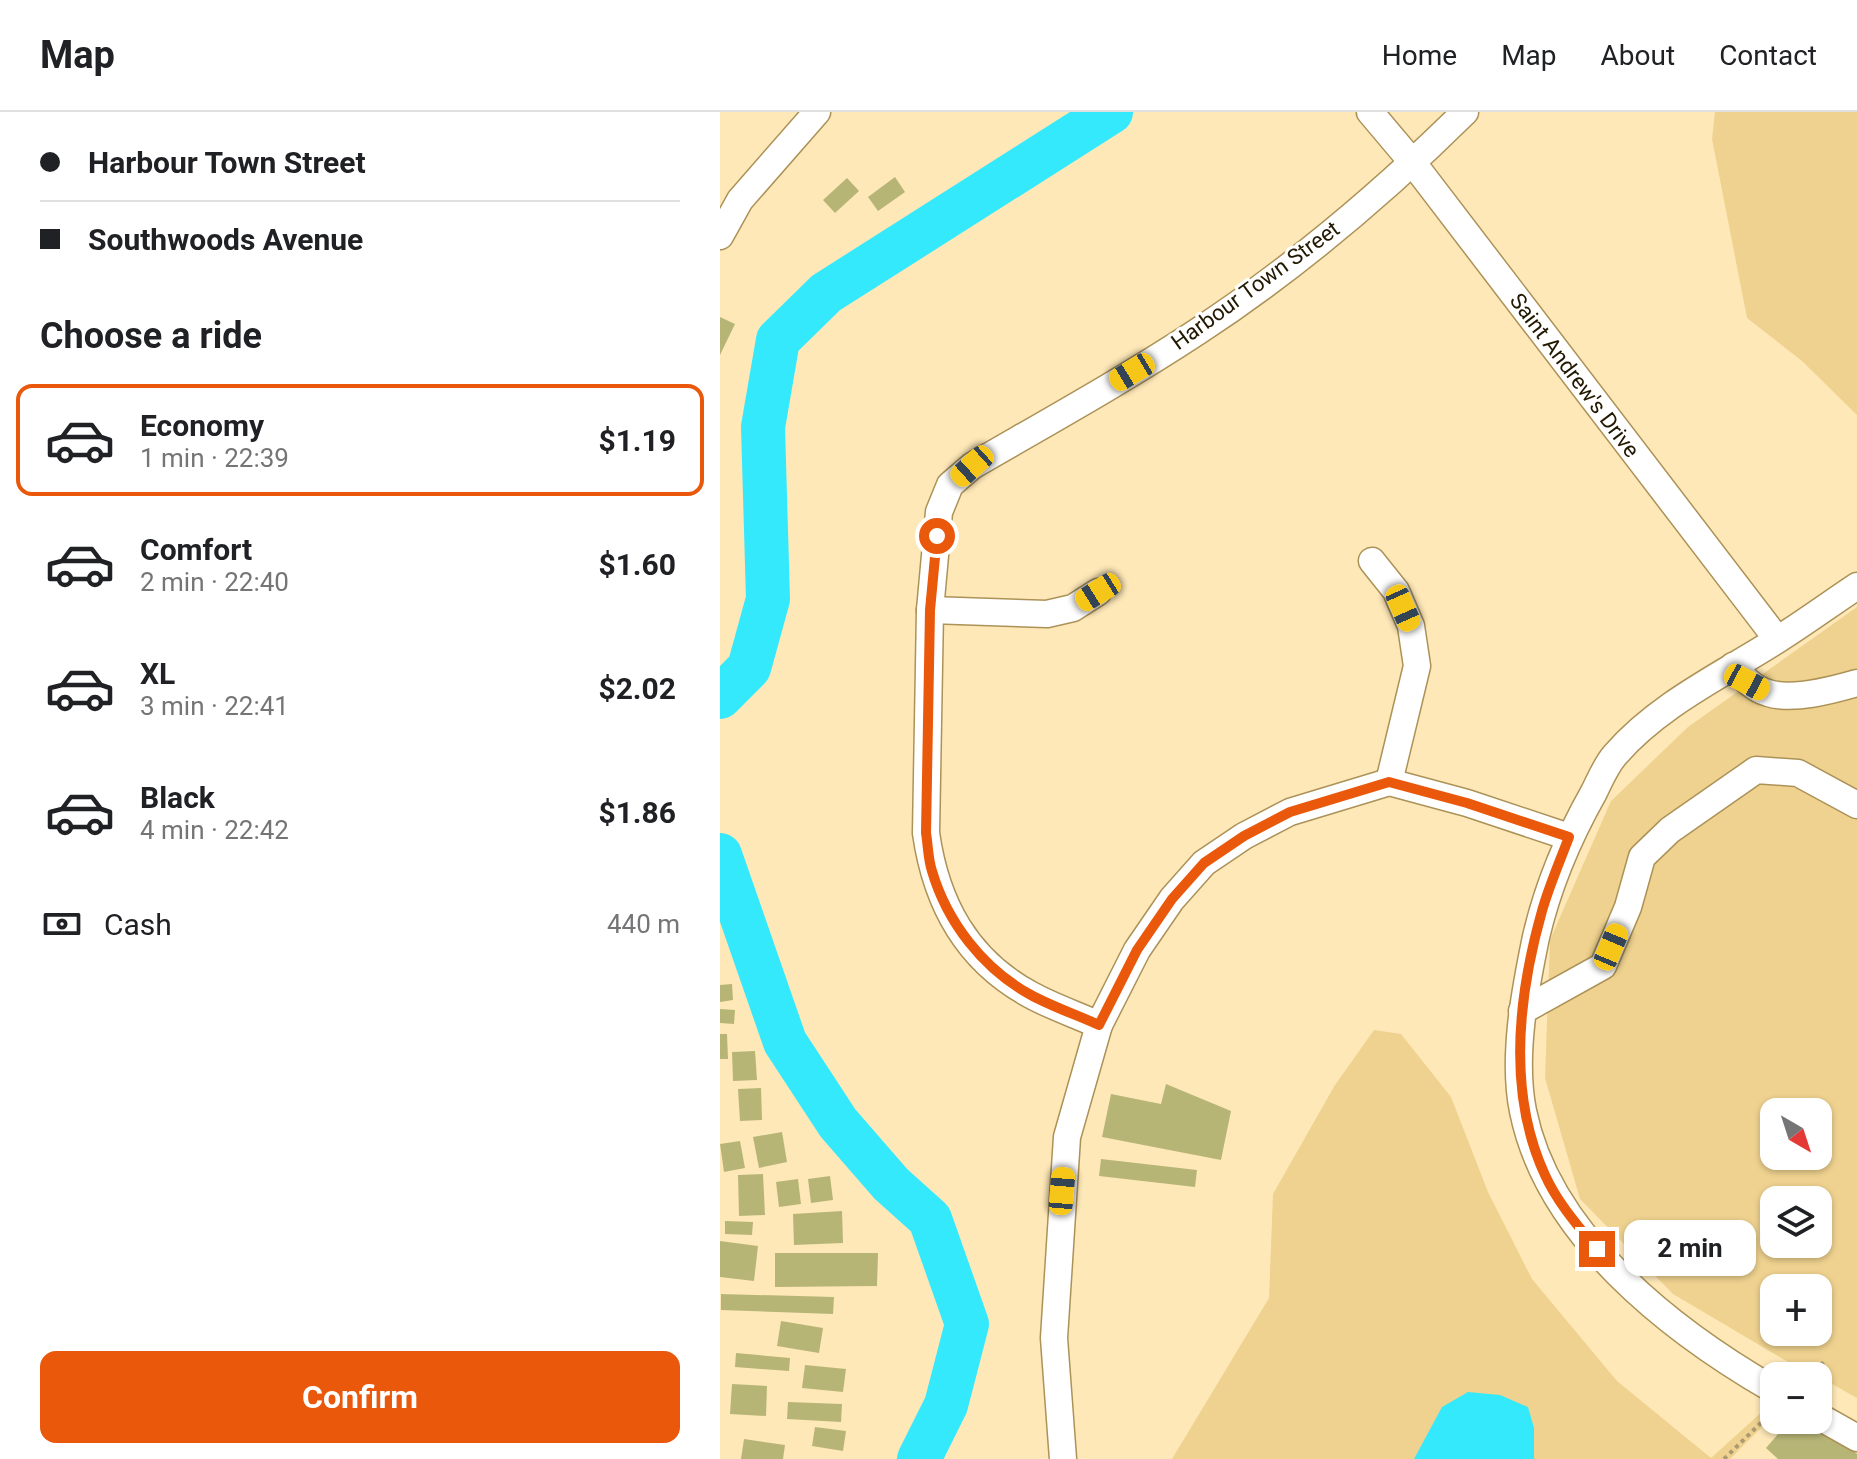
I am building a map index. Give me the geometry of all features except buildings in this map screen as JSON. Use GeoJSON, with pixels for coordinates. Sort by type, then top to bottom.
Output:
{"type":"FeatureCollection","features":[{"type":"Feature","properties":{"kind":"street"},"geometry":{"type":"LineString","coordinates":[[720,236],[740,200],[817,112]]}},
{"type":"Feature","properties":{"kind":"street","name":"Saint Andrew's Drive"},"geometry":{"type":"LineString","coordinates":[[1370,112],[1413,163],[1777,639]]}},
{"type":"Feature","properties":{"kind":"street","name":"Harbour Town Street"},"geometry":{"type":"LineString","coordinates":[[1099,1025],[1030,995],[994,970],[967,941],[947,908],[931,870],[926,833],[930,610],[939,512],[950,485],[972,466],[1198,332],[1278,274],[1413,163],[1465,112]]}},
{"type":"Feature","properties":{"kind":"street"},"geometry":{"type":"LineString","coordinates":[[1372,561],[1396,591],[1411,626],[1417,666],[1389,782]]}},
{"type":"Feature","properties":{"kind":"street"},"geometry":{"type":"LineString","coordinates":[[1760,1381],[1696,1341],[1641,1299],[1565,1209],[1545,1176],[1523,1109],[1522,1011],[1542,911],[1569,837],[1614,756],[1651,721],[1857,586]]}},
{"type":"Feature","properties":{"kind":"street"},"geometry":{"type":"LineString","coordinates":[[930,610],[1047,614],[1073,608],[1098,592]]}},
{"type":"Feature","properties":{"kind":"street"},"geometry":{"type":"LineString","coordinates":[[1733,666],[1747,682],[1769,694],[1802,695],[1857,683]]}},
{"type":"Feature","properties":{"kind":"street"},"geometry":{"type":"LineString","coordinates":[[1522,1011],[1603,966],[1628,907],[1642,857],[1670,830],[1756,770],[1798,773],[1857,805]]}},
{"type":"Feature","properties":{"kind":"street"},"geometry":{"type":"LineString","coordinates":[[1063,1459],[1054,1338],[1067,1137],[1099,1025],[1137,950],[1172,899],[1204,863],[1244,836],[1290,812],[1389,782],[1467,803],[1569,837]]}},
{"type":"Feature","properties":{"kind":"street"},"geometry":{"type":"LineString","coordinates":[[1832,1424],[1857,1438]]}},
{"type":"Feature","properties":{"kind":"path"},"geometry":{"type":"LineString","coordinates":[[1724,1459],[1760,1424]]}},
{"type":"Feature","properties":{"kind":"shaded area"},"geometry":{"type":"Polygon","coordinates":[[[1715,112],[1857,112],[1857,415],[1802,361],[1747,318],[1712,139],[1715,112]]]}},
{"type":"Feature","properties":{"kind":"shaded area"},"geometry":{"type":"Polygon","coordinates":[[[1857,607],[1857,1398],[1832,1384],[1832,1362],[1788,1362],[1761,1346],[1832,1346],[1832,1274],[1760,1274],[1760,1345],[1673,1294],[1580,1199],[1545,1078],[1550,940],[1611,801],[1688,727],[1857,607]]]}},
{"type":"Feature","properties":{"kind":"shaded area"},"geometry":{"type":"Polygon","coordinates":[[[1374,1030],[1401,1034],[1451,1097],[1488,1192],[1532,1279],[1617,1381],[1711,1458],[1760,1414],[1760,1429],[1730,1459],[1172,1459],[1269,1298],[1273,1194],[1335,1085],[1374,1030]]]}},
{"type":"Feature","properties":{"kind":"water"},"geometry":{"type":"Polygon","coordinates":[[[1468,1392],[1500,1395],[1528,1407],[1534,1428],[1534,1459],[1414,1459],[1442,1407],[1468,1392]]]}},
{"type":"Feature","properties":{"kind":"waterway"},"geometry":{"type":"LineString","coordinates":[[720,697],[749,668],[768,599],[763,427],[778,340],[826,293],[1111,112]]}},
{"type":"Feature","properties":{"kind":"waterway"},"geometry":{"type":"LineString","coordinates":[[720,855],[785,1042],[838,1123],[891,1184],[930,1219],[967,1324],[946,1405],[919,1459]]}},
{"type":"Feature","properties":{"kind":"route"},"geometry":{"type":"LineString","coordinates":[[937,536],[930,610],[926,833],[931,870],[947,908],[967,941],[994,970],[1030,995],[1099,1025],[1137,950],[1172,899],[1204,863],[1244,836],[1290,812],[1389,782],[1467,803],[1569,837],[1542,911],[1522,1011],[1523,1109],[1545,1176],[1565,1209],[1597,1249]]}}]}
